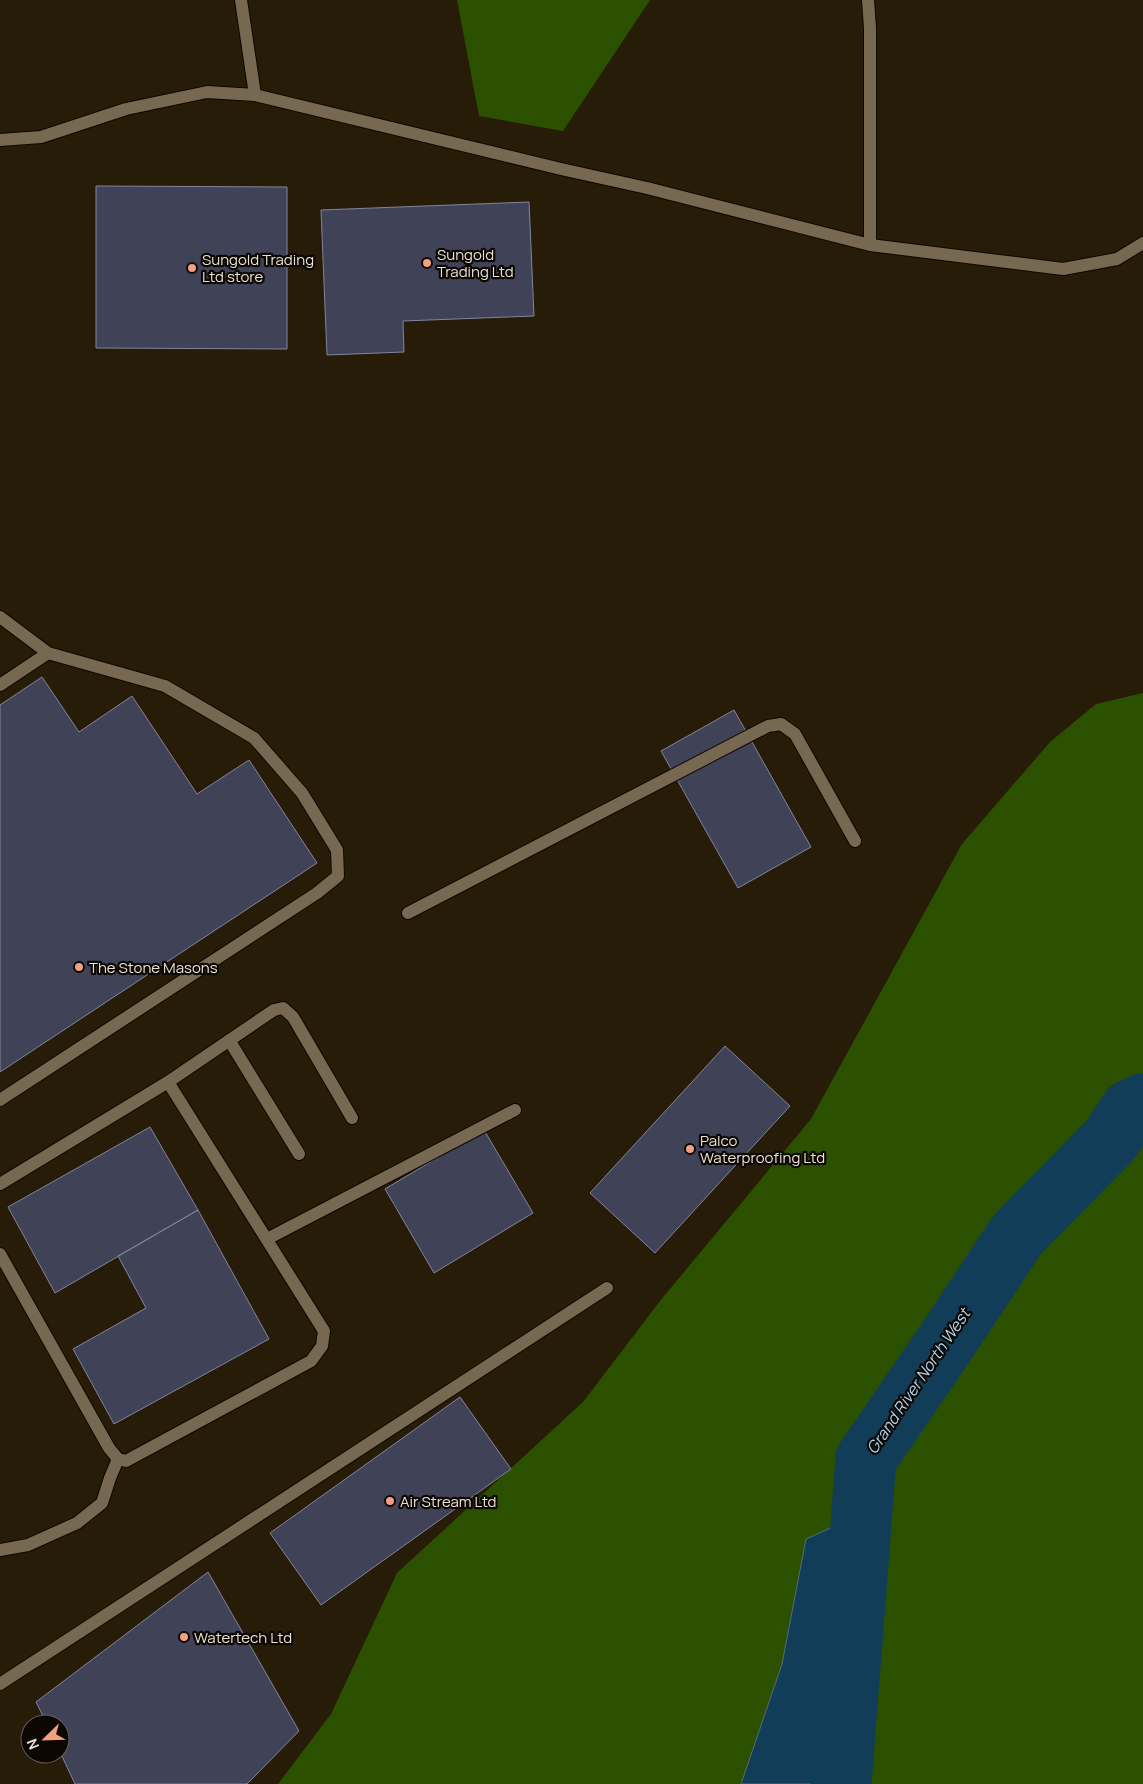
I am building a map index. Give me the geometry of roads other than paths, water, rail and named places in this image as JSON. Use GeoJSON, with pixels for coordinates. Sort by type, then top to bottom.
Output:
{"type":"FeatureCollection","features":[{"type":"Feature","properties":{"kind":"street"},"geometry":{"type":"LineString","coordinates":[[241,0],[255,95]]}},
{"type":"Feature","properties":{"kind":"street"},"geometry":{"type":"LineString","coordinates":[[868,0],[870,28],[870,245]]}},
{"type":"Feature","properties":{"kind":"street"},"geometry":{"type":"LineString","coordinates":[[0,140],[41,137],[126,109],[207,92],[255,95],[647,188],[870,245],[1063,269],[1117,259],[1143,243]]}},
{"type":"Feature","properties":{"kind":"street"},"geometry":{"type":"LineString","coordinates":[[0,617],[48,653],[164,686],[254,738],[302,793],[337,850],[338,876],[317,893],[0,1100]]}},
{"type":"Feature","properties":{"kind":"street"},"geometry":{"type":"LineString","coordinates":[[0,685],[48,653]]}},
{"type":"Feature","properties":{"kind":"street"},"geometry":{"type":"LineString","coordinates":[[408,913],[768,726],[781,724],[795,734],[855,841]]}},
{"type":"Feature","properties":{"kind":"street"},"geometry":{"type":"LineString","coordinates":[[0,1184],[168,1082],[274,1010],[284,1008],[293,1017],[352,1118]]}},
{"type":"Feature","properties":{"kind":"street"},"geometry":{"type":"LineString","coordinates":[[229,1040],[299,1154]]}},
{"type":"Feature","properties":{"kind":"street"},"geometry":{"type":"LineString","coordinates":[[0,1254],[109,1448],[118,1459],[126,1461],[311,1361],[322,1346],[324,1330],[168,1082]]}},
{"type":"Feature","properties":{"kind":"street"},"geometry":{"type":"LineString","coordinates":[[267,1239],[515,1110]]}},
{"type":"Feature","properties":{"kind":"street"},"geometry":{"type":"LineString","coordinates":[[0,1684],[607,1288]]}},
{"type":"Feature","properties":{"kind":"street"},"geometry":{"type":"LineString","coordinates":[[0,1550],[28,1545],[77,1523],[102,1503],[118,1459]]}},
{"type":"Feature","properties":{"kind":"water"},"geometry":{"type":"Polygon","coordinates":[[[857,1516],[887,1526],[829,1764],[839,1784],[741,1784],[782,1664],[806,1539],[857,1516]]]}},
{"type":"Feature","properties":{"kind":"waterway","name":"Grand River North West"},"geometry":{"type":"LineString","coordinates":[[841,1784],[866,1459],[1017,1235],[1112,1138],[1130,1110],[1143,1104]]}},
{"type":"Feature","properties":{"kind":"place","name":"Sungold Trading Ltd"},"geometry":{"type":"Point","coordinates":[427,263]}},
{"type":"Feature","properties":{"kind":"place","name":"Sungold Trading Ltd store"},"geometry":{"type":"Point","coordinates":[192,268]}},
{"type":"Feature","properties":{"kind":"place","name":"The Stone Masons"},"geometry":{"type":"Point","coordinates":[79,967]}},
{"type":"Feature","properties":{"kind":"place","name":"Palco Waterproofing Ltd"},"geometry":{"type":"Point","coordinates":[690,1149]}},
{"type":"Feature","properties":{"kind":"place","name":"Air Stream Ltd"},"geometry":{"type":"Point","coordinates":[390,1501]}},
{"type":"Feature","properties":{"kind":"place","name":"Watertech Ltd"},"geometry":{"type":"Point","coordinates":[184,1637]}}]}
